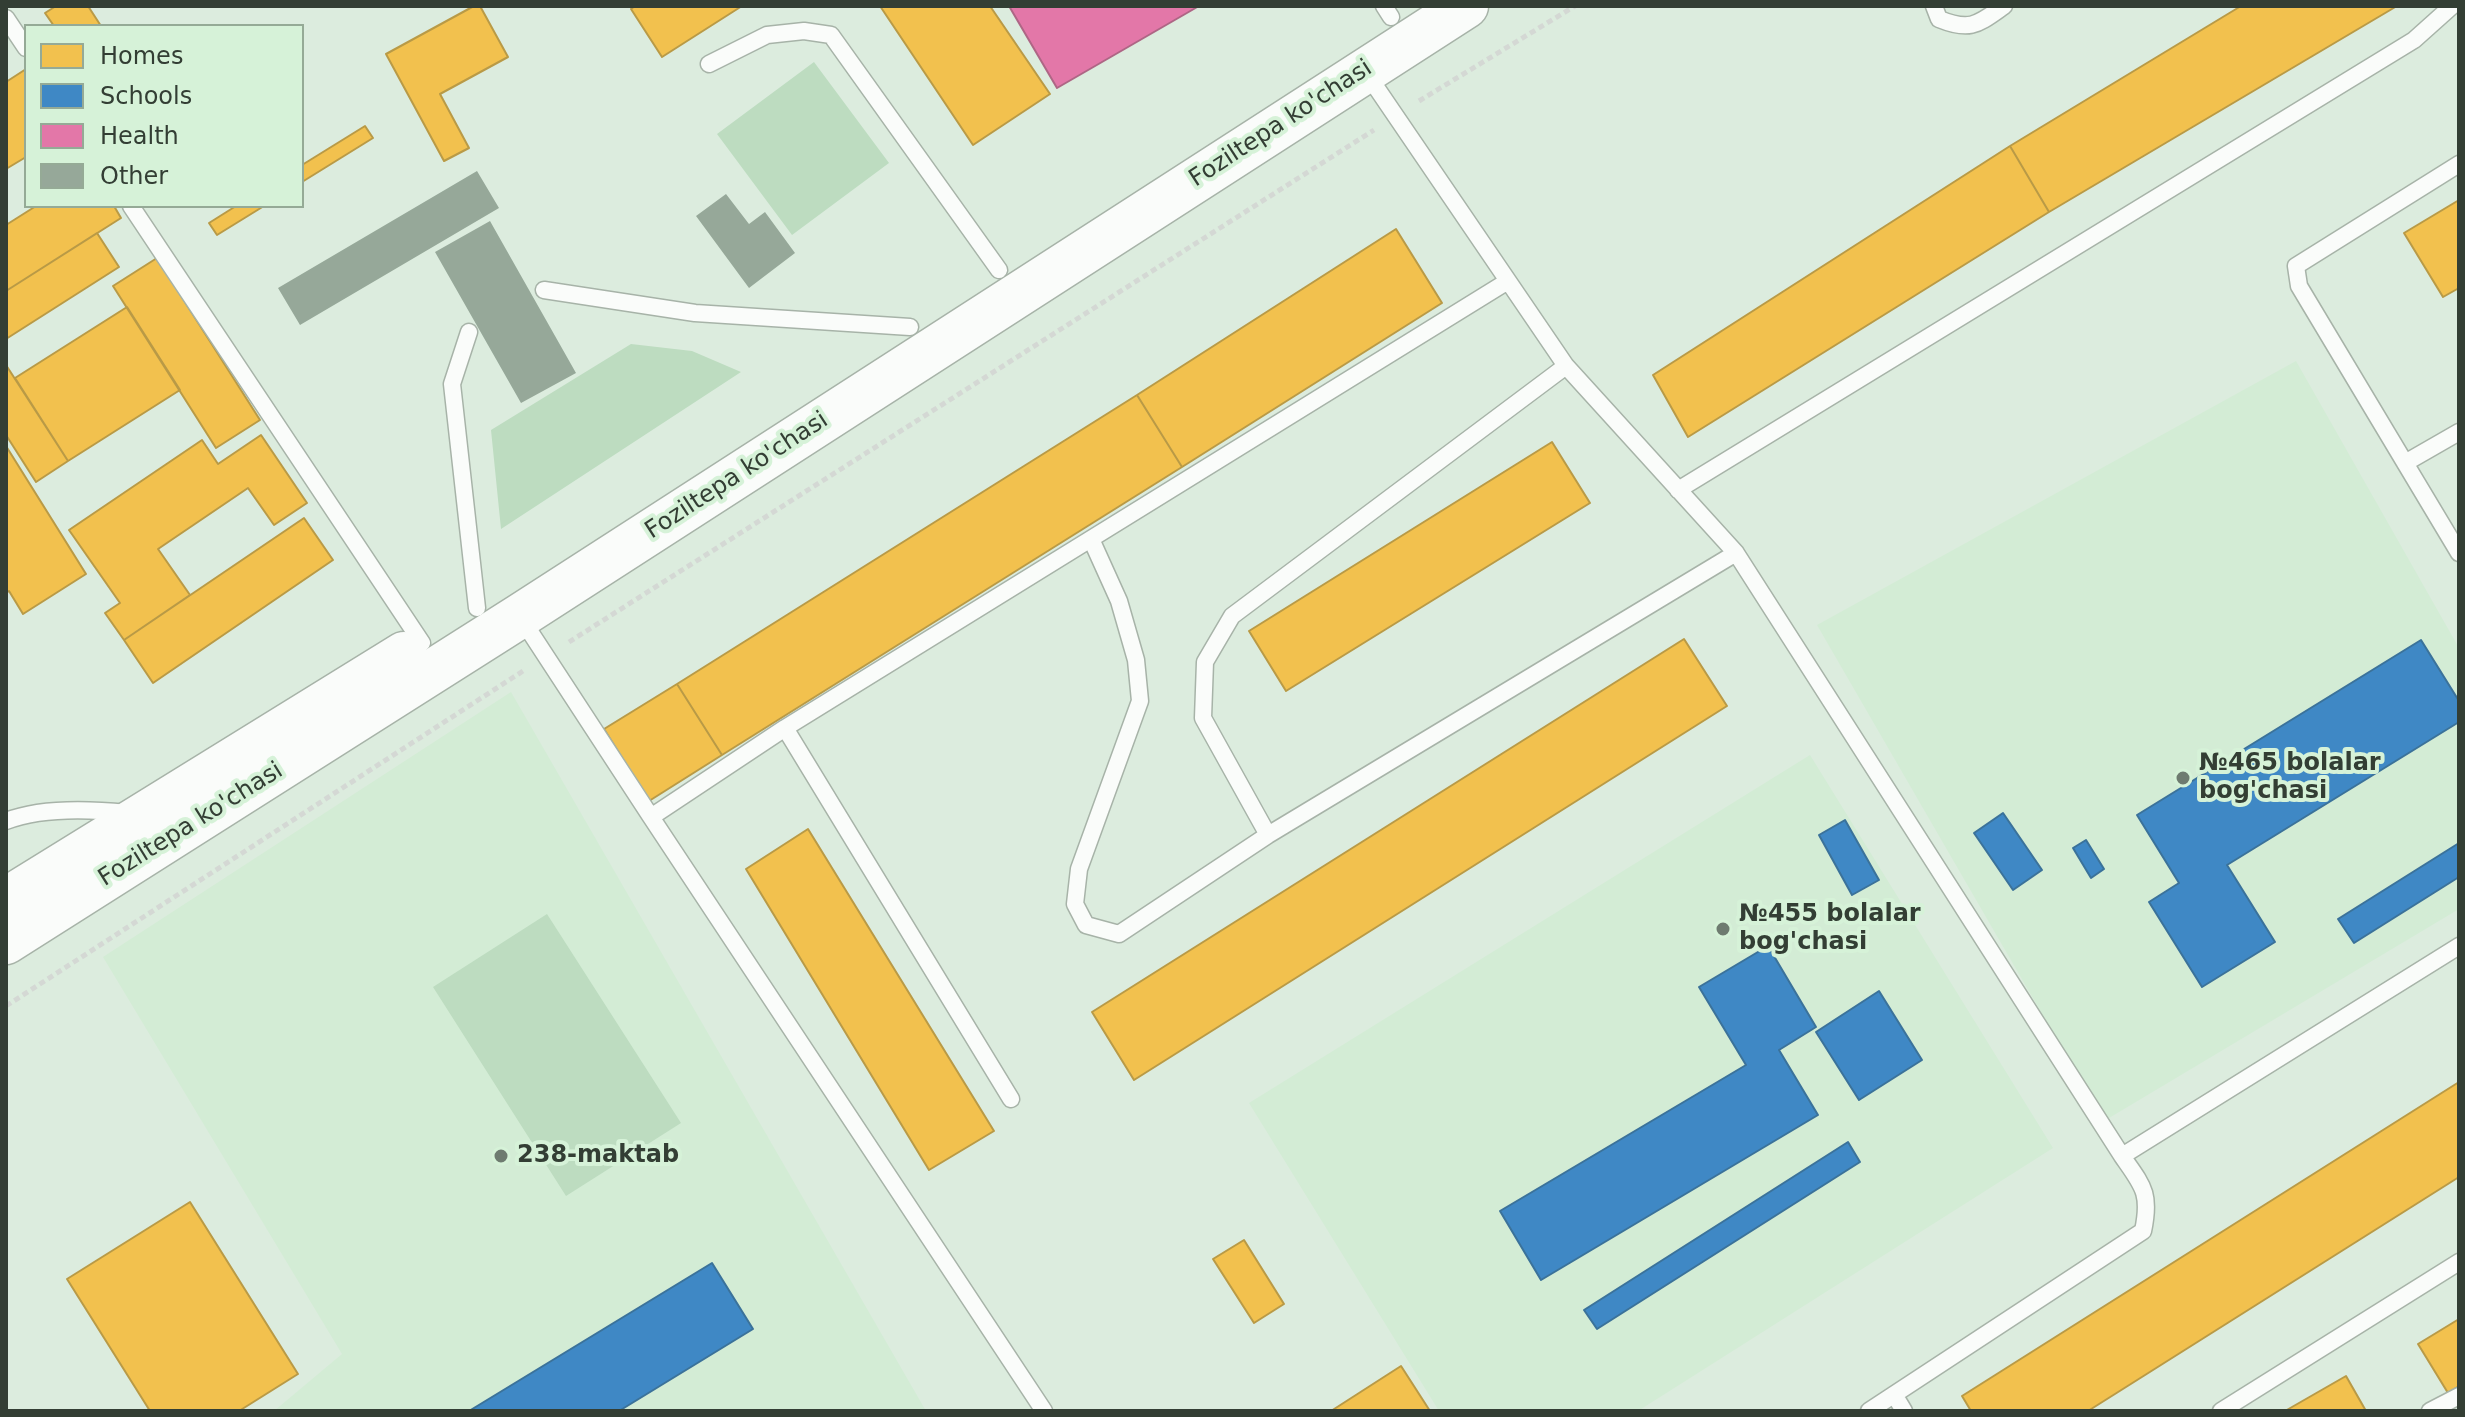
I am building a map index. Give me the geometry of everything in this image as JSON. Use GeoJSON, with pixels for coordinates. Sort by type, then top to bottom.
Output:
{"type":"FeatureCollection","features":[{"type":"Feature","properties":{"kind":"main road","name":"Foziltepa ko'chasi"},"geometry":{"type":"LineString","coordinates":[[6,942],[520,616],[1466,6]]}},
{"type":"Feature","properties":{"kind":"main road","name":"Foziltepa ko'chasi"},"geometry":{"type":"LineString","coordinates":[[6,900],[477,608],[1394,10]]}},
{"type":"Feature","properties":{"kind":"lane"},"geometry":{"type":"LineString","coordinates":[[1934,6],[1939,19],[1953,25],[1975,26],[2004,6]]}},
{"type":"Feature","properties":{"kind":"lane"},"geometry":{"type":"LineString","coordinates":[[1678,490],[2414,40],[2452,6]]}},
{"type":"Feature","properties":{"kind":"lane"},"geometry":{"type":"LineString","coordinates":[[6,18],[24,45]]}},
{"type":"Feature","properties":{"kind":"lane"},"geometry":{"type":"LineString","coordinates":[[709,64],[767,35],[804,31],[831,35],[999,270]]}},
{"type":"Feature","properties":{"kind":"lane"},"geometry":{"type":"LineString","coordinates":[[1365,69],[1566,366],[1736,553],[2143,1185],[2148,1208],[2143,1231],[1869,1411]]}},
{"type":"Feature","properties":{"kind":"lane"},"geometry":{"type":"LineString","coordinates":[[2459,164],[2296,266],[2299,286],[2459,553]]}},
{"type":"Feature","properties":{"kind":"lane"},"geometry":{"type":"LineString","coordinates":[[132,208],[422,643]]}},
{"type":"Feature","properties":{"kind":"lane"},"geometry":{"type":"LineString","coordinates":[[651,817],[785,728],[1508,281]]}},
{"type":"Feature","properties":{"kind":"lane"},"geometry":{"type":"LineString","coordinates":[[544,290],[695,313],[910,327]]}},
{"type":"Feature","properties":{"kind":"lane"},"geometry":{"type":"LineString","coordinates":[[469,332],[452,384],[477,608]]}},
{"type":"Feature","properties":{"kind":"lane"},"geometry":{"type":"LineString","coordinates":[[1268,835],[1203,718],[1205,662],[1232,616],[1566,366]]}},
{"type":"Feature","properties":{"kind":"lane"},"geometry":{"type":"LineString","coordinates":[[2405,463],[2459,432]]}},
{"type":"Feature","properties":{"kind":"lane"},"geometry":{"type":"LineString","coordinates":[[1091,539],[1119,601],[1136,660],[1140,701],[1079,869],[1075,904],[1086,925],[1119,934],[1268,835],[1736,553]]}},
{"type":"Feature","properties":{"kind":"lane"},"geometry":{"type":"LineString","coordinates":[[520,616],[1044,1411]]}},
{"type":"Feature","properties":{"kind":"lane"},"geometry":{"type":"LineString","coordinates":[[785,728],[1011,1099]]}},
{"type":"Feature","properties":{"kind":"lane"},"geometry":{"type":"LineString","coordinates":[[6,821],[66,810],[144,814]]}},
{"type":"Feature","properties":{"kind":"lane"},"geometry":{"type":"LineString","coordinates":[[2122,1156],[2459,946]]}},
{"type":"Feature","properties":{"kind":"lane"},"geometry":{"type":"LineString","coordinates":[[2221,1411],[2459,1262]]}},
{"type":"Feature","properties":{"kind":"lane"},"geometry":{"type":"LineString","coordinates":[[1895,1396],[1904,1411]]}},
{"type":"Feature","properties":{"kind":"lane"},"geometry":{"type":"LineString","coordinates":[[2430,1411],[2459,1396]]}},
{"type":"Feature","properties":{"kind":"path"},"geometry":{"type":"LineString","coordinates":[[6,1006],[546,657],[1396,116],[1575,6]]}},
{"type":"Feature","properties":{"kind":"shaded area"},"geometry":{"type":"Polygon","coordinates":[[[814,62],[889,163],[792,235],[717,134],[814,62]]]}},
{"type":"Feature","properties":{"kind":"shaded area"},"geometry":{"type":"Polygon","coordinates":[[[631,344],[692,351],[741,372],[501,529],[491,430],[631,344]]]}},
{"type":"Feature","properties":{"kind":"shaded area","name":"№465 bolalar bog'chasi"},"geometry":{"type":"Polygon","coordinates":[[[2296,361],[2459,648],[2459,909],[2104,1121],[1817,625],[2296,361]]]}},
{"type":"Feature","properties":{"kind":"shaded area","name":"238-maktab"},"geometry":{"type":"Polygon","coordinates":[[[511,692],[926,1411],[274,1411],[342,1354],[103,957],[511,692]]]}},
{"type":"Feature","properties":{"kind":"shaded area","name":"№455 bolalar bog'chasi"},"geometry":{"type":"Polygon","coordinates":[[[1810,755],[2053,1148],[1638,1411],[1439,1411],[1249,1103],[1810,755]]]}},
{"type":"Feature","properties":{"kind":"shaded area"},"geometry":{"type":"Polygon","coordinates":[[[547,914],[681,1123],[566,1196],[433,987],[547,914]]]}},
{"type":"Feature","properties":{"kind":"building: Homes"},"geometry":{"type":"Polygon","coordinates":[[[56,6],[88,6],[100,24],[53,24],[45,13],[56,6]]]}},
{"type":"Feature","properties":{"kind":"building: Homes"},"geometry":{"type":"Polygon","coordinates":[[[474,6],[480,6],[508,57],[440,94],[469,148],[444,161],[386,54],[474,6]]]}},
{"type":"Feature","properties":{"kind":"building: Homes"},"geometry":{"type":"Polygon","coordinates":[[[635,6],[742,6],[662,57],[631,9],[635,6]]]}},
{"type":"Feature","properties":{"kind":"building: Homes"},"geometry":{"type":"Polygon","coordinates":[[[880,6],[990,6],[1050,94],[973,145],[880,6]]]}},
{"type":"Feature","properties":{"kind":"building: Homes"},"geometry":{"type":"Polygon","coordinates":[[[2241,6],[2397,6],[2049,212],[2010,146],[2241,6]]]}},
{"type":"Feature","properties":{"kind":"building: Homes"},"geometry":{"type":"Polygon","coordinates":[[[24,70],[24,158],[6,169],[6,82],[24,70]]]}},
{"type":"Feature","properties":{"kind":"building: Homes"},"geometry":{"type":"Polygon","coordinates":[[[365,126],[373,138],[304,181],[304,164],[365,126]]]}},
{"type":"Feature","properties":{"kind":"building: Homes"},"geometry":{"type":"Polygon","coordinates":[[[2010,146],[2049,212],[1688,437],[1653,375],[2010,146]]]}},
{"type":"Feature","properties":{"kind":"building: Homes"},"geometry":{"type":"Polygon","coordinates":[[[2459,200],[2459,288],[2443,297],[2404,233],[2459,200]]]}},
{"type":"Feature","properties":{"kind":"building: Homes"},"geometry":{"type":"Polygon","coordinates":[[[33,208],[115,208],[121,218],[6,291],[6,225],[33,208]]]}},
{"type":"Feature","properties":{"kind":"building: Homes"},"geometry":{"type":"Polygon","coordinates":[[[233,208],[261,208],[217,235],[209,223],[233,208]]]}},
{"type":"Feature","properties":{"kind":"building: Homes"},"geometry":{"type":"Polygon","coordinates":[[[1396,229],[1442,303],[1182,467],[1137,395],[1396,229]]]}},
{"type":"Feature","properties":{"kind":"building: Homes"},"geometry":{"type":"Polygon","coordinates":[[[97,233],[119,267],[6,339],[6,291],[97,233]]]}},
{"type":"Feature","properties":{"kind":"building: Homes"},"geometry":{"type":"Polygon","coordinates":[[[157,258],[260,420],[216,448],[113,286],[157,258]]]}},
{"type":"Feature","properties":{"kind":"building: Homes"},"geometry":{"type":"Polygon","coordinates":[[[127,307],[180,390],[68,461],[15,378],[127,307]]]}},
{"type":"Feature","properties":{"kind":"building: Homes"},"geometry":{"type":"Polygon","coordinates":[[[6,365],[68,461],[36,482],[6,435],[6,365]]]}},
{"type":"Feature","properties":{"kind":"building: Homes"},"geometry":{"type":"Polygon","coordinates":[[[1137,395],[1182,467],[722,755],[677,684],[1137,395]]]}},
{"type":"Feature","properties":{"kind":"building: Homes"},"geometry":{"type":"Polygon","coordinates":[[[261,435],[307,503],[274,525],[248,488],[158,549],[190,595],[124,640],[105,613],[120,603],[69,530],[202,440],[218,464],[261,435]]]}},
{"type":"Feature","properties":{"kind":"building: Homes"},"geometry":{"type":"Polygon","coordinates":[[[1552,442],[1590,503],[1286,691],[1249,631],[1552,442]]]}},
{"type":"Feature","properties":{"kind":"building: Homes"},"geometry":{"type":"Polygon","coordinates":[[[6,446],[86,574],[23,614],[9,591],[6,593],[6,446]]]}},
{"type":"Feature","properties":{"kind":"building: Homes"},"geometry":{"type":"Polygon","coordinates":[[[304,518],[333,560],[153,683],[124,640],[304,518]]]}},
{"type":"Feature","properties":{"kind":"building: Homes"},"geometry":{"type":"Polygon","coordinates":[[[1684,639],[1727,706],[1134,1080],[1092,1012],[1684,639]]]}},
{"type":"Feature","properties":{"kind":"building: Homes"},"geometry":{"type":"Polygon","coordinates":[[[677,684],[722,755],[649,801],[604,729],[677,684]]]}},
{"type":"Feature","properties":{"kind":"building: Homes"},"geometry":{"type":"Polygon","coordinates":[[[808,829],[994,1131],[929,1170],[746,869],[808,829]]]}},
{"type":"Feature","properties":{"kind":"building: Homes"},"geometry":{"type":"Polygon","coordinates":[[[2459,1082],[2459,1177],[2088,1411],[1971,1411],[1962,1396],[2459,1082]]]}},
{"type":"Feature","properties":{"kind":"building: Homes"},"geometry":{"type":"Polygon","coordinates":[[[190,1202],[298,1374],[239,1411],[150,1411],[67,1279],[190,1202]]]}},
{"type":"Feature","properties":{"kind":"building: Homes"},"geometry":{"type":"Polygon","coordinates":[[[1244,1240],[1284,1304],[1254,1323],[1213,1259],[1244,1240]]]}},
{"type":"Feature","properties":{"kind":"building: Homes"},"geometry":{"type":"Polygon","coordinates":[[[2459,1319],[2459,1386],[2448,1393],[2418,1344],[2459,1319]]]}},
{"type":"Feature","properties":{"kind":"building: Homes"},"geometry":{"type":"Polygon","coordinates":[[[1401,1366],[1430,1411],[1331,1411],[1401,1366]]]}},
{"type":"Feature","properties":{"kind":"building: Homes"},"geometry":{"type":"Polygon","coordinates":[[[2346,1376],[2366,1411],[2285,1411],[2346,1376]]]}},
{"type":"Feature","properties":{"kind":"building: Schools"},"geometry":{"type":"Polygon","coordinates":[[[2421,640],[2459,701],[2459,722],[2227,865],[2275,942],[2202,987],[2149,902],[2179,883],[2137,815],[2421,640]]]}},
{"type":"Feature","properties":{"kind":"building: Schools"},"geometry":{"type":"Polygon","coordinates":[[[2003,813],[2042,870],[2013,890],[1974,833],[2003,813]]]}},
{"type":"Feature","properties":{"kind":"building: Schools"},"geometry":{"type":"Polygon","coordinates":[[[1845,820],[1879,880],[1852,895],[1819,835],[1845,820]]]}},
{"type":"Feature","properties":{"kind":"building: Schools"},"geometry":{"type":"Polygon","coordinates":[[[2086,840],[2104,869],[2091,878],[2073,848],[2086,840]]]}},
{"type":"Feature","properties":{"kind":"building: Schools"},"geometry":{"type":"Polygon","coordinates":[[[2459,843],[2459,877],[2354,943],[2338,919],[2459,843]]]}},
{"type":"Feature","properties":{"kind":"building: Schools"},"geometry":{"type":"Polygon","coordinates":[[[1768,946],[1816,1027],[1779,1050],[1818,1115],[1541,1280],[1500,1211],[1746,1065],[1699,987],[1768,946]]]}},
{"type":"Feature","properties":{"kind":"building: Schools"},"geometry":{"type":"Polygon","coordinates":[[[1879,991],[1922,1060],[1859,1100],[1816,1032],[1879,991]]]}},
{"type":"Feature","properties":{"kind":"building: Schools"},"geometry":{"type":"Polygon","coordinates":[[[1848,1142],[1860,1162],[1597,1329],[1584,1310],[1848,1142]]]}},
{"type":"Feature","properties":{"kind":"building: Schools"},"geometry":{"type":"Polygon","coordinates":[[[712,1263],[753,1329],[619,1411],[469,1411],[712,1263]]]}},
{"type":"Feature","properties":{"kind":"building: Health"},"geometry":{"type":"Polygon","coordinates":[[[1009,6],[1199,6],[1057,88],[1009,6]]]}},
{"type":"Feature","properties":{"kind":"building: Other"},"geometry":{"type":"Polygon","coordinates":[[[477,171],[499,208],[300,325],[278,288],[477,171]]]}},
{"type":"Feature","properties":{"kind":"building: Other"},"geometry":{"type":"Polygon","coordinates":[[[726,194],[749,224],[765,212],[795,253],[749,288],[696,216],[726,194]]]}},
{"type":"Feature","properties":{"kind":"building: Other"},"geometry":{"type":"Polygon","coordinates":[[[490,221],[576,373],[521,403],[435,252],[490,221]]]}},
{"type":"Feature","properties":{"kind":"place","name":"№465 bolalar bog'chasi"},"geometry":{"type":"Point","coordinates":[2183,778]}},
{"type":"Feature","properties":{"kind":"place","name":"№455 bolalar bog'chasi"},"geometry":{"type":"Point","coordinates":[1723,929]}},
{"type":"Feature","properties":{"kind":"place","name":"238-maktab"},"geometry":{"type":"Point","coordinates":[501,1156]}}]}
